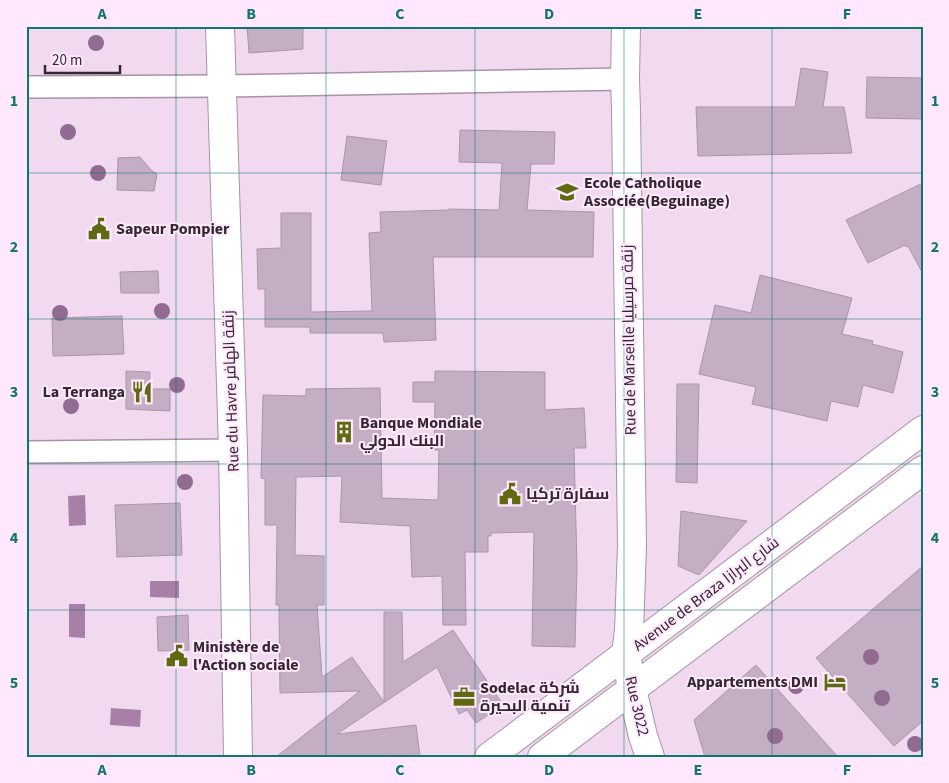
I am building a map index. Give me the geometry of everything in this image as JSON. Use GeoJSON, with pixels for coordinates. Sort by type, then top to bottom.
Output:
{"type":"FeatureCollection","features":[{"type":"Feature","properties":{"kind":"main road","name":"Rue du Havre زنقة الهافر"},"geometry":{"type":"LineString","coordinates":[[220,26],[233,450],[238,757]]}},
{"type":"Feature","properties":{"kind":"main road","name":"Rue de Marseille زنقة مرسيليا"},"geometry":{"type":"LineString","coordinates":[[626,26],[625,79],[632,546],[629,630],[626,654]]}},
{"type":"Feature","properties":{"kind":"main road","name":"Avenue de Braza شارع البرازا"},"geometry":{"type":"LineString","coordinates":[[490,757],[923,430]]}},
{"type":"Feature","properties":{"kind":"main road","name":"Avenue de Braza شارع البرازا"},"geometry":{"type":"LineString","coordinates":[[542,757],[923,470]]}},
{"type":"Feature","properties":{"kind":"main road","name":"Rue 3022"},"geometry":{"type":"LineString","coordinates":[[626,654],[632,689],[650,757]]}},
{"type":"Feature","properties":{"kind":"street"},"geometry":{"type":"LineString","coordinates":[[26,87],[222,86],[625,79]]}},
{"type":"Feature","properties":{"kind":"street"},"geometry":{"type":"LineString","coordinates":[[26,452],[233,450]]}},
{"type":"Feature","properties":{"kind":"shaded area"},"geometry":{"type":"Polygon","coordinates":[[[85,495],[86,525],[69,526],[68,496],[85,495]]]}},
{"type":"Feature","properties":{"kind":"shaded area"},"geometry":{"type":"Polygon","coordinates":[[[150,581],[179,581],[179,598],[150,597],[150,581]]]}},
{"type":"Feature","properties":{"kind":"shaded area"},"geometry":{"type":"Polygon","coordinates":[[[69,604],[85,604],[85,638],[69,637],[69,604]]]}},
{"type":"Feature","properties":{"kind":"shaded area"},"geometry":{"type":"Polygon","coordinates":[[[111,708],[141,710],[140,727],[110,725],[111,708]]]}},
{"type":"Feature","properties":{"kind":"building"},"geometry":{"type":"Polygon","coordinates":[[[247,26],[303,26],[303,49],[249,53],[247,26]]]}},
{"type":"Feature","properties":{"kind":"building"},"geometry":{"type":"Polygon","coordinates":[[[801,68],[828,72],[823,107],[844,107],[852,153],[698,156],[696,107],[795,107],[801,68]]]}},
{"type":"Feature","properties":{"kind":"building"},"geometry":{"type":"Polygon","coordinates":[[[867,77],[923,78],[923,119],[866,118],[867,77]]]}},
{"type":"Feature","properties":{"kind":"building"},"geometry":{"type":"Polygon","coordinates":[[[460,130],[555,132],[554,164],[531,164],[527,210],[594,212],[593,257],[433,257],[436,340],[384,342],[383,333],[310,333],[310,327],[265,327],[265,289],[258,289],[257,249],[281,248],[281,213],[311,213],[311,312],[372,311],[369,233],[381,232],[380,212],[449,209],[499,210],[502,163],[459,162],[460,130]]]}},
{"type":"Feature","properties":{"kind":"building"},"geometry":{"type":"Polygon","coordinates":[[[347,136],[387,141],[381,185],[341,180],[347,136]]]}},
{"type":"Feature","properties":{"kind":"building"},"geometry":{"type":"Polygon","coordinates":[[[140,157],[157,174],[154,191],[117,190],[118,158],[140,157]]]}},
{"type":"Feature","properties":{"kind":"building"},"geometry":{"type":"Polygon","coordinates":[[[923,183],[923,274],[908,246],[906,247],[905,245],[868,263],[846,220],[923,183]]]}},
{"type":"Feature","properties":{"kind":"building"},"geometry":{"type":"Polygon","coordinates":[[[158,271],[159,293],[121,293],[120,272],[158,271]]]}},
{"type":"Feature","properties":{"kind":"building"},"geometry":{"type":"Polygon","coordinates":[[[760,275],[852,298],[842,334],[873,341],[872,344],[903,352],[893,393],[863,385],[858,407],[831,401],[827,421],[752,404],[756,387],[699,374],[715,305],[751,313],[760,275]]]}},
{"type":"Feature","properties":{"kind":"building"},"geometry":{"type":"Polygon","coordinates":[[[122,316],[124,354],[53,356],[52,318],[122,316]]]}},
{"type":"Feature","properties":{"kind":"building"},"geometry":{"type":"Polygon","coordinates":[[[126,371],[150,372],[149,389],[170,389],[170,411],[126,409],[126,371]]]}},
{"type":"Feature","properties":{"kind":"building"},"geometry":{"type":"Polygon","coordinates":[[[435,371],[545,372],[545,410],[584,408],[586,448],[574,448],[577,565],[575,647],[532,646],[534,532],[491,533],[491,536],[488,536],[488,552],[465,552],[466,625],[443,625],[442,576],[412,577],[410,526],[340,522],[342,476],[296,477],[295,555],[324,556],[324,605],[317,605],[322,677],[352,657],[384,702],[384,612],[402,612],[403,662],[453,630],[503,705],[476,723],[467,710],[459,714],[437,667],[337,734],[416,725],[420,757],[276,757],[360,691],[280,693],[279,605],[276,605],[277,525],[265,525],[265,479],[261,478],[263,395],[306,396],[306,389],[380,388],[382,498],[438,500],[439,450],[434,450],[435,402],[413,402],[413,382],[435,382],[435,371]]]}},
{"type":"Feature","properties":{"kind":"building"},"geometry":{"type":"Polygon","coordinates":[[[677,384],[699,384],[697,483],[676,482],[677,384]]]}},
{"type":"Feature","properties":{"kind":"building"},"geometry":{"type":"Polygon","coordinates":[[[180,503],[182,555],[117,557],[115,505],[180,503]]]}},
{"type":"Feature","properties":{"kind":"building"},"geometry":{"type":"Polygon","coordinates":[[[681,511],[747,521],[699,575],[678,566],[681,511]]]}},
{"type":"Feature","properties":{"kind":"building"},"geometry":{"type":"Polygon","coordinates":[[[923,566],[923,721],[894,746],[816,658],[923,566]]]}},
{"type":"Feature","properties":{"kind":"building"},"geometry":{"type":"Polygon","coordinates":[[[188,615],[189,650],[158,651],[157,617],[188,615]]]}},
{"type":"Feature","properties":{"kind":"building"},"geometry":{"type":"Polygon","coordinates":[[[756,665],[838,757],[705,757],[694,720],[756,665]]]}},
{"type":"Feature","properties":{"kind":"place","name":"Ecole Catholique Associée(Beguinage)"},"geometry":{"type":"Point","coordinates":[567,192]}},
{"type":"Feature","properties":{"kind":"place","name":"Sapeur Pompier"},"geometry":{"type":"Point","coordinates":[99,229]}},
{"type":"Feature","properties":{"kind":"place","name":"La Terranga"},"geometry":{"type":"Point","coordinates":[142,392]}},
{"type":"Feature","properties":{"kind":"place","name":"Banque Mondiale البنك الدولي"},"geometry":{"type":"Point","coordinates":[344,432]}},
{"type":"Feature","properties":{"kind":"place","name":"سفارة تركيا"},"geometry":{"type":"Point","coordinates":[510,494]}},
{"type":"Feature","properties":{"kind":"place","name":"Ministère de l'Action sociale"},"geometry":{"type":"Point","coordinates":[177,656]}},
{"type":"Feature","properties":{"kind":"place","name":"Appartements DMI"},"geometry":{"type":"Point","coordinates":[835,682]}},
{"type":"Feature","properties":{"kind":"place","name":"Sodelac شركة تنمية البحيرة"},"geometry":{"type":"Point","coordinates":[464,697]}}]}
